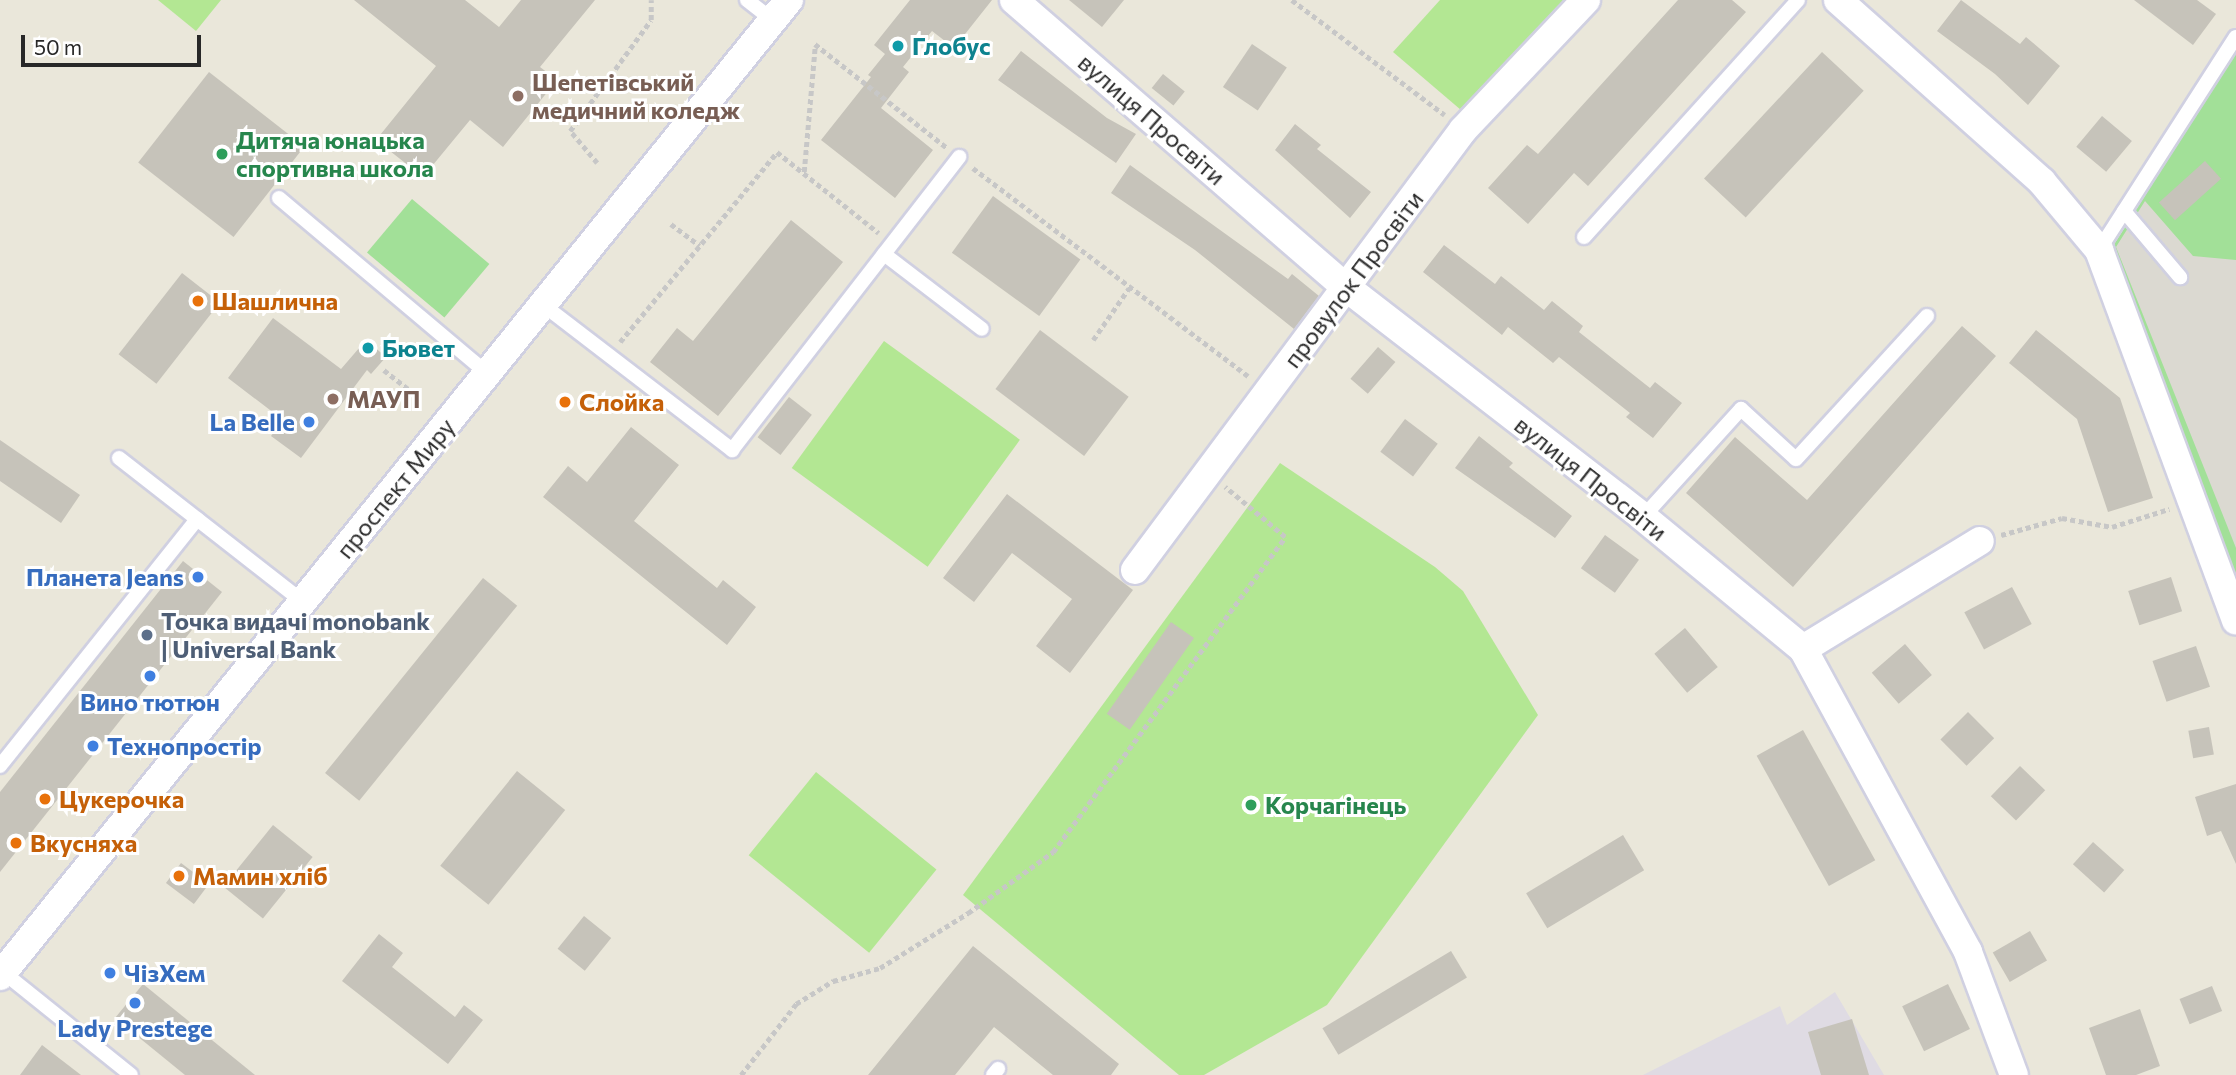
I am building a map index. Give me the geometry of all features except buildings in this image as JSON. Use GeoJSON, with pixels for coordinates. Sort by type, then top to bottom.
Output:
{"type":"FeatureCollection","features":[{"type":"Feature","properties":{"kind":"street","name":"вулиця Просвіти"},"geometry":{"type":"LineString","coordinates":[[1014,0],[1346,288],[1643,517],[1802,649],[1968,952],[2014,1075]]}},
{"type":"Feature","properties":{"kind":"street","name":"провулок Просвіти"},"geometry":{"type":"LineString","coordinates":[[1135,570],[1463,130],[1586,0]]}},
{"type":"Feature","properties":{"kind":"street"},"geometry":{"type":"LineString","coordinates":[[1838,0],[2042,182],[2099,250],[2236,621]]}},
{"type":"Feature","properties":{"kind":"street","name":"проспект Миру"},"geometry":{"type":"LineString","coordinates":[[2,974],[781,10]]}},
{"type":"Feature","properties":{"kind":"street"},"geometry":{"type":"LineString","coordinates":[[1802,649],[1980,541]]}},
{"type":"Feature","properties":{"kind":"lane"},"geometry":{"type":"LineString","coordinates":[[747,0],[781,10]]}},
{"type":"Feature","properties":{"kind":"lane"},"geometry":{"type":"LineString","coordinates":[[1584,237],[1798,0]]}},
{"type":"Feature","properties":{"kind":"lane"},"geometry":{"type":"LineString","coordinates":[[2099,250],[2236,37]]}},
{"type":"Feature","properties":{"kind":"lane"},"geometry":{"type":"LineString","coordinates":[[542,304],[732,450],[959,157]]}},
{"type":"Feature","properties":{"kind":"lane"},"geometry":{"type":"LineString","coordinates":[[279,198],[487,373]]}},
{"type":"Feature","properties":{"kind":"lane"},"geometry":{"type":"LineString","coordinates":[[2124,211],[2180,277]]}},
{"type":"Feature","properties":{"kind":"lane"},"geometry":{"type":"LineString","coordinates":[[888,249],[982,329]]}},
{"type":"Feature","properties":{"kind":"lane"},"geometry":{"type":"LineString","coordinates":[[1643,517],[1741,409],[1796,459],[1927,316]]}},
{"type":"Feature","properties":{"kind":"lane"},"geometry":{"type":"LineString","coordinates":[[119,458],[303,602]]}},
{"type":"Feature","properties":{"kind":"lane"},"geometry":{"type":"LineString","coordinates":[[0,766],[197,519]]}},
{"type":"Feature","properties":{"kind":"lane"},"geometry":{"type":"LineString","coordinates":[[2,974],[131,1075]]}},
{"type":"Feature","properties":{"kind":"path"},"geometry":{"type":"LineString","coordinates":[[597,163],[570,131],[651,20],[651,0]]}},
{"type":"Feature","properties":{"kind":"path"},"geometry":{"type":"LineString","coordinates":[[1292,0],[1463,130]]}},
{"type":"Feature","properties":{"kind":"path"},"geometry":{"type":"LineString","coordinates":[[804,173],[815,44],[1129,288],[1269,392]]}},
{"type":"Feature","properties":{"kind":"path"},"geometry":{"type":"LineString","coordinates":[[608,356],[777,152],[888,249]]}},
{"type":"Feature","properties":{"kind":"path"},"geometry":{"type":"LineString","coordinates":[[671,224],[700,246]]}},
{"type":"Feature","properties":{"kind":"path"},"geometry":{"type":"LineString","coordinates":[[1093,340],[1129,288]]}},
{"type":"Feature","properties":{"kind":"path"},"geometry":{"type":"LineString","coordinates":[[384,370],[413,393]]}},
{"type":"Feature","properties":{"kind":"path"},"geometry":{"type":"LineString","coordinates":[[741,1075],[796,1004],[833,981],[880,968],[968,913],[1053,852],[1285,537],[1208,474]]}},
{"type":"Feature","properties":{"kind":"path"},"geometry":{"type":"LineString","coordinates":[[1980,541],[2062,518],[2112,527],[2193,502]]}},
{"type":"Feature","properties":{"kind":"shaded area"},"geometry":{"type":"Polygon","coordinates":[[[2145,201],[2193,256],[2236,260],[2236,548],[2116,247],[2145,201]]]}},
{"type":"Feature","properties":{"kind":"shaded area"},"geometry":{"type":"Polygon","coordinates":[[[1835,992],[1884,1075],[1643,1075],[1780,1006],[1787,1025],[1835,992]]]}},
{"type":"Feature","properties":{"kind":"green space"},"geometry":{"type":"Polygon","coordinates":[[[158,0],[221,0],[196,31],[158,0]]]}},
{"type":"Feature","properties":{"kind":"green space"},"geometry":{"type":"Polygon","coordinates":[[[1440,0],[1577,0],[1468,116],[1393,52],[1440,0]]]}},
{"type":"Feature","properties":{"kind":"green space"},"geometry":{"type":"Polygon","coordinates":[[[2236,51],[2236,576],[2113,246],[2236,51]]]}},
{"type":"Feature","properties":{"kind":"green space"},"geometry":{"type":"Polygon","coordinates":[[[412,199],[489,264],[444,318],[367,253],[412,199]]]}},
{"type":"Feature","properties":{"kind":"green space"},"geometry":{"type":"Polygon","coordinates":[[[884,341],[1020,440],[928,567],[792,468],[884,341]]]}},
{"type":"Feature","properties":{"kind":"green space","name":"Корчагінець"},"geometry":{"type":"Polygon","coordinates":[[[1280,463],[1435,567],[1463,591],[1538,715],[1327,1005],[1204,1075],[1179,1075],[963,895],[1280,463]]]}},
{"type":"Feature","properties":{"kind":"green space"},"geometry":{"type":"Polygon","coordinates":[[[816,772],[936,870],[869,953],[749,855],[816,772]]]}},
{"type":"Feature","properties":{"kind":"place","name":"Глобус"},"geometry":{"type":"Point","coordinates":[898,46]}},
{"type":"Feature","properties":{"kind":"place","name":"Шепетівський медичний коледж"},"geometry":{"type":"Point","coordinates":[518,96]}},
{"type":"Feature","properties":{"kind":"place","name":"Дитяча юнацька спортивна школа"},"geometry":{"type":"Point","coordinates":[222,154]}},
{"type":"Feature","properties":{"kind":"place","name":"Шашлична"},"geometry":{"type":"Point","coordinates":[198,301]}},
{"type":"Feature","properties":{"kind":"place","name":"Бювет"},"geometry":{"type":"Point","coordinates":[368,348]}},
{"type":"Feature","properties":{"kind":"place","name":"МАУП"},"geometry":{"type":"Point","coordinates":[333,399]}},
{"type":"Feature","properties":{"kind":"place","name":"Слойка"},"geometry":{"type":"Point","coordinates":[565,402]}},
{"type":"Feature","properties":{"kind":"place","name":"La Belle"},"geometry":{"type":"Point","coordinates":[309,422]}},
{"type":"Feature","properties":{"kind":"place","name":"Планета Jeans"},"geometry":{"type":"Point","coordinates":[198,577]}},
{"type":"Feature","properties":{"kind":"place","name":"Точка видачі monobank | Universal Bank"},"geometry":{"type":"Point","coordinates":[147,635]}},
{"type":"Feature","properties":{"kind":"place","name":"Вино тютюн"},"geometry":{"type":"Point","coordinates":[150,676]}},
{"type":"Feature","properties":{"kind":"place","name":"Технопростір"},"geometry":{"type":"Point","coordinates":[93,746]}},
{"type":"Feature","properties":{"kind":"place","name":"Цукерочка"},"geometry":{"type":"Point","coordinates":[45,799]}},
{"type":"Feature","properties":{"kind":"place","name":"Корчагінець"},"geometry":{"type":"Point","coordinates":[1251,805]}},
{"type":"Feature","properties":{"kind":"place","name":"Вкусняха"},"geometry":{"type":"Point","coordinates":[16,843]}},
{"type":"Feature","properties":{"kind":"place","name":"Мамин хліб"},"geometry":{"type":"Point","coordinates":[179,876]}},
{"type":"Feature","properties":{"kind":"place","name":"ЧізХем"},"geometry":{"type":"Point","coordinates":[110,973]}},
{"type":"Feature","properties":{"kind":"place","name":"Lady Prestege"},"geometry":{"type":"Point","coordinates":[135,1003]}}]}
